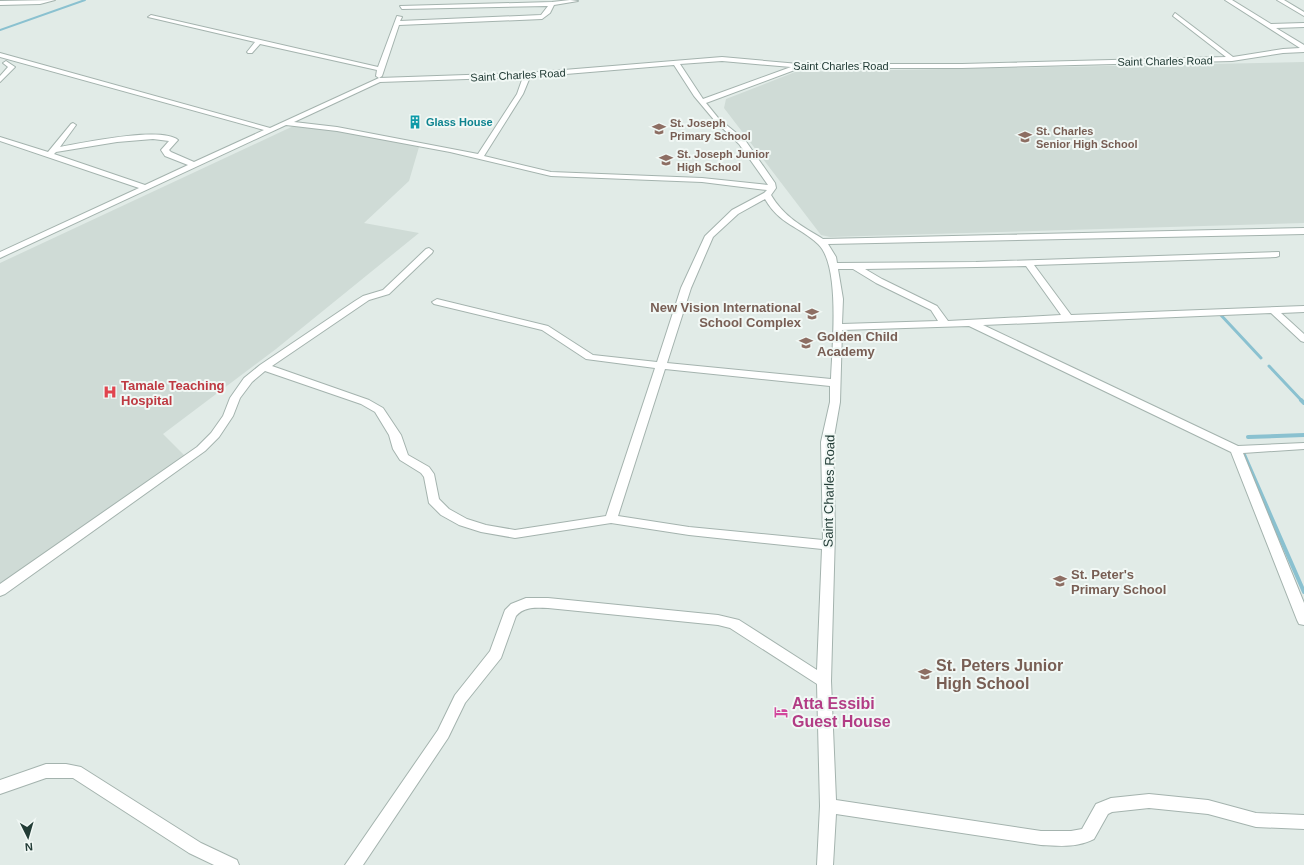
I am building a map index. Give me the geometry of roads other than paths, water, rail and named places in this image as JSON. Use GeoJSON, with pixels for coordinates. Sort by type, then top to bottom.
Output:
{"type":"FeatureCollection","features":[{"type":"Feature","properties":{"kind":"street"},"geometry":{"type":"LineString","coordinates":[[1,3],[52,0]]}},
{"type":"Feature","properties":{"kind":"street"},"geometry":{"type":"LineString","coordinates":[[0,255],[379,80],[380,68],[398,23],[404,0]]}},
{"type":"Feature","properties":{"kind":"street"},"geometry":{"type":"LineString","coordinates":[[1228,0],[1271,26],[1304,49]]}},
{"type":"Feature","properties":{"kind":"street"},"geometry":{"type":"LineString","coordinates":[[1280,0],[1304,14]]}},
{"type":"Feature","properties":{"kind":"street"},"geometry":{"type":"LineString","coordinates":[[402,7],[552,4],[575,1]]}},
{"type":"Feature","properties":{"kind":"street"},"geometry":{"type":"LineString","coordinates":[[398,23],[542,17],[548,12],[552,4]]}},
{"type":"Feature","properties":{"kind":"street"},"geometry":{"type":"LineString","coordinates":[[1175,15],[1232,59]]}},
{"type":"Feature","properties":{"kind":"street"},"geometry":{"type":"LineString","coordinates":[[151,17],[380,68]]}},
{"type":"Feature","properties":{"kind":"street"},"geometry":{"type":"LineString","coordinates":[[1271,26],[1304,25]]}},
{"type":"Feature","properties":{"kind":"street"},"geometry":{"type":"LineString","coordinates":[[250,52],[258,42]]}},
{"type":"Feature","properties":{"kind":"street","name":"Saint Charles Road"},"geometry":{"type":"LineString","coordinates":[[379,80],[527,75],[733,59],[799,66],[962,66],[1232,59],[1304,49]]}},
{"type":"Feature","properties":{"kind":"street"},"geometry":{"type":"LineString","coordinates":[[0,55],[271,130]]}},
{"type":"Feature","properties":{"kind":"street"},"geometry":{"type":"LineString","coordinates":[[3,63],[24,62]]}},
{"type":"Feature","properties":{"kind":"street"},"geometry":{"type":"LineString","coordinates":[[0,80],[12,67],[3,63]]}},
{"type":"Feature","properties":{"kind":"street","name":"Saint Charles Road"},"geometry":{"type":"LineString","coordinates":[[677,64],[688,85],[717,120],[742,142],[771,183],[769,191],[775,209],[783,217],[821,242],[832,257],[834,266],[838,299],[838,327],[835,402],[827,442],[828,545],[824,681],[828,806],[825,865]]}},
{"type":"Feature","properties":{"kind":"street"},"geometry":{"type":"LineString","coordinates":[[702,102],[799,66]]}},
{"type":"Feature","properties":{"kind":"street"},"geometry":{"type":"LineString","coordinates":[[480,157],[520,94],[527,75]]}},
{"type":"Feature","properties":{"kind":"street"},"geometry":{"type":"LineString","coordinates":[[284,123],[344,130],[480,157],[551,174],[694,179],[769,191]]}},
{"type":"Feature","properties":{"kind":"street"},"geometry":{"type":"LineString","coordinates":[[52,153],[73,125]]}},
{"type":"Feature","properties":{"kind":"street"},"geometry":{"type":"LineString","coordinates":[[52,153],[135,138],[163,136],[171,137],[174,140],[165,150],[168,154],[194,165]]}},
{"type":"Feature","properties":{"kind":"street"},"geometry":{"type":"LineString","coordinates":[[0,139],[52,153],[147,188]]}},
{"type":"Feature","properties":{"kind":"street"},"geometry":{"type":"LineString","coordinates":[[611,519],[659,366],[686,288],[709,236],[735,212],[769,191]]}},
{"type":"Feature","properties":{"kind":"street"},"geometry":{"type":"LineString","coordinates":[[821,242],[1304,231]]}},
{"type":"Feature","properties":{"kind":"street"},"geometry":{"type":"LineString","coordinates":[[0,591],[201,449],[219,429],[228,416],[235,398],[248,380],[264,367],[366,298],[386,292],[429,251]]}},
{"type":"Feature","properties":{"kind":"street"},"geometry":{"type":"LineString","coordinates":[[834,266],[1028,263],[1276,254]]}},
{"type":"Feature","properties":{"kind":"street"},"geometry":{"type":"LineString","coordinates":[[1028,263],[1068,318]]}},
{"type":"Feature","properties":{"kind":"street"},"geometry":{"type":"LineString","coordinates":[[855,266],[879,281],[934,308],[945,324]]}},
{"type":"Feature","properties":{"kind":"street"},"geometry":{"type":"LineString","coordinates":[[437,302],[545,328],[590,357],[659,366],[835,383]]}},
{"type":"Feature","properties":{"kind":"street"},"geometry":{"type":"LineString","coordinates":[[838,327],[1304,309]]}},
{"type":"Feature","properties":{"kind":"street"},"geometry":{"type":"LineString","coordinates":[[1274,311],[1304,339]]}},
{"type":"Feature","properties":{"kind":"street"},"geometry":{"type":"LineString","coordinates":[[971,323],[1236,450],[1304,446]]}},
{"type":"Feature","properties":{"kind":"street"},"geometry":{"type":"LineString","coordinates":[[264,367],[366,402],[380,410],[395,435],[399,449],[404,458],[425,470],[430,477],[434,500],[445,512],[463,522],[485,529],[515,534],[611,519],[703,532],[828,545]]}},
{"type":"Feature","properties":{"kind":"street"},"geometry":{"type":"LineString","coordinates":[[1236,450],[1303,614]]}},
{"type":"Feature","properties":{"kind":"street"},"geometry":{"type":"LineString","coordinates":[[353,865],[443,734],[460,699],[496,654],[510,614],[516,607],[526,603],[548,603],[718,620],[734,624],[824,681]]}},
{"type":"Feature","properties":{"kind":"street"},"geometry":{"type":"LineString","coordinates":[[0,787],[37,772],[62,769],[76,772],[195,848],[231,865]]}},
{"type":"Feature","properties":{"kind":"street"},"geometry":{"type":"LineString","coordinates":[[828,806],[1041,838],[1073,839],[1083,837],[1088,834],[1102,809],[1111,804],[1149,801],[1208,807],[1256,820],[1304,822]]}},
{"type":"Feature","properties":{"kind":"waterway"},"geometry":{"type":"LineString","coordinates":[[0,30],[85,0]]}},
{"type":"Feature","properties":{"kind":"waterway"},"geometry":{"type":"LineString","coordinates":[[1219,313],[1261,358]]}},
{"type":"Feature","properties":{"kind":"waterway"},"geometry":{"type":"LineString","coordinates":[[1269,366],[1302,401]]}},
{"type":"Feature","properties":{"kind":"waterway"},"geometry":{"type":"LineString","coordinates":[[1248,437],[1304,435]]}},
{"type":"Feature","properties":{"kind":"waterway"},"geometry":{"type":"LineString","coordinates":[[1242,450],[1304,592]]}},
{"type":"Feature","properties":{"kind":"place","name":"Glass House"},"geometry":{"type":"Point","coordinates":[415,122]}},
{"type":"Feature","properties":{"kind":"place","name":"St. Joseph Primary School"},"geometry":{"type":"Point","coordinates":[659,129]}},
{"type":"Feature","properties":{"kind":"place","name":"St. Charles Senior High School"},"geometry":{"type":"Point","coordinates":[1025,137]}},
{"type":"Feature","properties":{"kind":"place","name":"St. Joseph Junior High School"},"geometry":{"type":"Point","coordinates":[666,160]}},
{"type":"Feature","properties":{"kind":"place","name":"New Vision International School Complex"},"geometry":{"type":"Point","coordinates":[812,314]}},
{"type":"Feature","properties":{"kind":"place","name":"Golden Child Academy"},"geometry":{"type":"Point","coordinates":[806,343]}},
{"type":"Feature","properties":{"kind":"place","name":"Tamale Teaching Hospital"},"geometry":{"type":"Point","coordinates":[110,392]}},
{"type":"Feature","properties":{"kind":"place","name":"St. Peter's Primary School"},"geometry":{"type":"Point","coordinates":[1060,581]}},
{"type":"Feature","properties":{"kind":"place","name":"St. Peters Junior High School"},"geometry":{"type":"Point","coordinates":[925,674]}},
{"type":"Feature","properties":{"kind":"place","name":"Atta Essibi Guest House"},"geometry":{"type":"Point","coordinates":[781,712]}}]}
